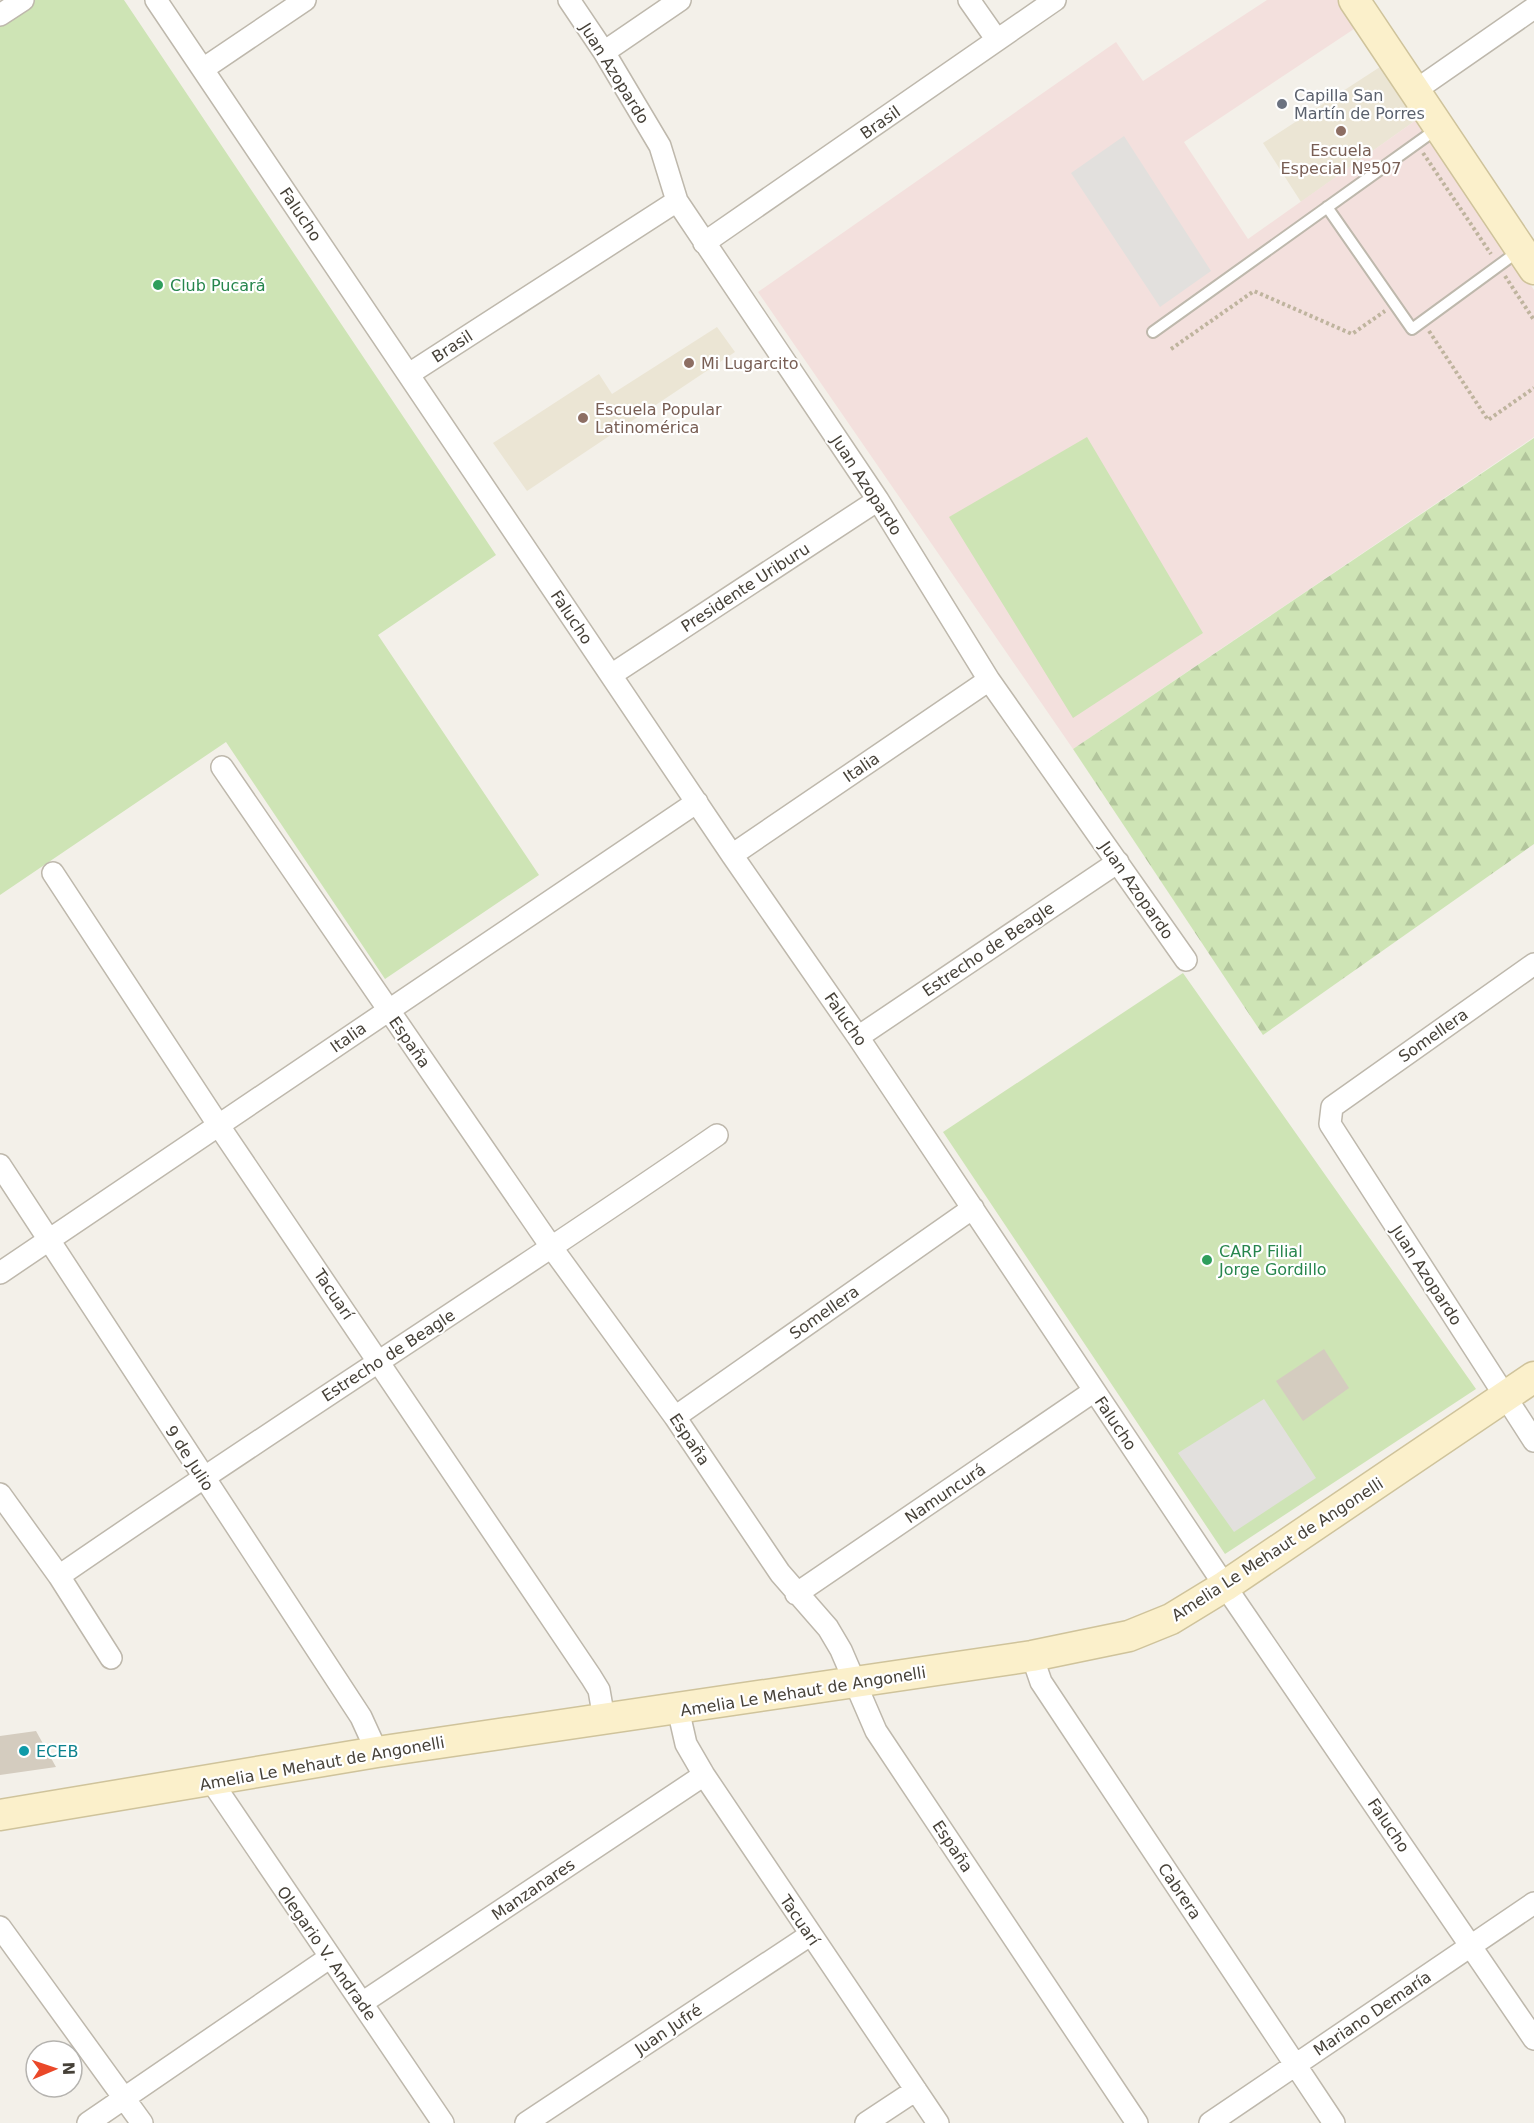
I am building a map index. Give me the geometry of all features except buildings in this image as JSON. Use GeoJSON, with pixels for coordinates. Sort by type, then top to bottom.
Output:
{"type":"FeatureCollection","features":[{"type":"Feature","properties":{"kind":"street"},"geometry":{"type":"LineString","coordinates":[[0,15],[23,0]]}},
{"type":"Feature","properties":{"kind":"street","name":"Falucho"},"geometry":{"type":"LineString","coordinates":[[156,0],[732,855],[858,1037],[1225,1586],[1534,2039]]}},
{"type":"Feature","properties":{"kind":"street"},"geometry":{"type":"LineString","coordinates":[[203,69],[305,0]]}},
{"type":"Feature","properties":{"kind":"street","name":"Juan Azopardo"},"geometry":{"type":"LineString","coordinates":[[569,0],[604,52],[660,146],[677,201],[878,500],[989,680],[1186,960]]}},
{"type":"Feature","properties":{"kind":"street"},"geometry":{"type":"LineString","coordinates":[[604,52],[680,0]]}},
{"type":"Feature","properties":{"kind":"street"},"geometry":{"type":"LineString","coordinates":[[969,0],[997,40]]}},
{"type":"Feature","properties":{"kind":"street","name":"Brasil"},"geometry":{"type":"LineString","coordinates":[[704,243],[1055,0]]}},
{"type":"Feature","properties":{"kind":"street"},"geometry":{"type":"LineString","coordinates":[[1354,0],[1416,90],[1428,136],[1518,262]]}},
{"type":"Feature","properties":{"kind":"street"},"geometry":{"type":"LineString","coordinates":[[1416,90],[1534,8]]}},
{"type":"Feature","properties":{"kind":"street","name":"Brasil"},"geometry":{"type":"LineString","coordinates":[[409,374],[677,201]]}},
{"type":"Feature","properties":{"kind":"street","name":"Presidente Uriburu"},"geometry":{"type":"LineString","coordinates":[[611,675],[878,500]]}},
{"type":"Feature","properties":{"kind":"street","name":"Italia"},"geometry":{"type":"LineString","coordinates":[[732,855],[989,680]]}},
{"type":"Feature","properties":{"kind":"street","name":"España"},"geometry":{"type":"LineString","coordinates":[[222,766],[552,1248],[675,1417],[796,1594],[828,1629],[841,1650],[876,1731],[1137,2123]]}},
{"type":"Feature","properties":{"kind":"street","name":"Italia"},"geometry":{"type":"LineString","coordinates":[[0,1273],[697,802]]}},
{"type":"Feature","properties":{"kind":"street","name":"Estrecho de Beagle"},"geometry":{"type":"LineString","coordinates":[[858,1037],[1118,862]]}},
{"type":"Feature","properties":{"kind":"street","name":"Tacuarí"},"geometry":{"type":"LineString","coordinates":[[53,873],[219,1126],[591,1677],[599,1690],[604,1719]]}},
{"type":"Feature","properties":{"kind":"street","name":"Somellera"},"geometry":{"type":"LineString","coordinates":[[1332,1107],[1534,964]]}},
{"type":"Feature","properties":{"kind":"street","name":"Juan Azopardo"},"geometry":{"type":"LineString","coordinates":[[1332,1107],[1330,1124],[1534,1441]]}},
{"type":"Feature","properties":{"kind":"street","name":"Estrecho de Beagle"},"geometry":{"type":"LineString","coordinates":[[59,1576],[202,1477],[552,1248],[717,1135]]}},
{"type":"Feature","properties":{"kind":"street","name":"9 de Julio"},"geometry":{"type":"LineString","coordinates":[[0,1165],[361,1717],[377,1752]]}},
{"type":"Feature","properties":{"kind":"street","name":"Somellera"},"geometry":{"type":"LineString","coordinates":[[675,1417],[973,1208]]}},
{"type":"Feature","properties":{"kind":"street","name":"Amelia Le Mehaut de Angonelli"},"geometry":{"type":"LineString","coordinates":[[0,1815],[212,1782],[377,1752],[678,1710],[1032,1656],[1102,1643],[1153,1629],[1225,1586],[1534,1377]]}},
{"type":"Feature","properties":{"kind":"street","name":"Namuncurá"},"geometry":{"type":"LineString","coordinates":[[796,1594],[1094,1391]]}},
{"type":"Feature","properties":{"kind":"street"},"geometry":{"type":"LineString","coordinates":[[0,1494],[59,1576],[111,1658]]}},
{"type":"Feature","properties":{"kind":"street","name":"Cabrera"},"geometry":{"type":"LineString","coordinates":[[1032,1656],[1041,1682],[1334,2123]]}},
{"type":"Feature","properties":{"kind":"street","name":"Tacuarí"},"geometry":{"type":"LineString","coordinates":[[678,1710],[686,1744],[704,1775],[938,2123]]}},
{"type":"Feature","properties":{"kind":"street","name":"Manzanares"},"geometry":{"type":"LineString","coordinates":[[362,2003],[704,1775]]}},
{"type":"Feature","properties":{"kind":"street","name":"Olegario V. Andrade"},"geometry":{"type":"LineString","coordinates":[[212,1782],[329,1958],[443,2123]]}},
{"type":"Feature","properties":{"kind":"street","name":"Mariano Demaría"},"geometry":{"type":"LineString","coordinates":[[1210,2123],[1534,1903]]}},
{"type":"Feature","properties":{"kind":"street"},"geometry":{"type":"LineString","coordinates":[[0,1927],[142,2123]]}},
{"type":"Feature","properties":{"kind":"street","name":"Juan Jufré"},"geometry":{"type":"LineString","coordinates":[[526,2123],[810,1935]]}},
{"type":"Feature","properties":{"kind":"street"},"geometry":{"type":"LineString","coordinates":[[88,2123],[329,1958]]}},
{"type":"Feature","properties":{"kind":"street"},"geometry":{"type":"LineString","coordinates":[[866,2123],[916,2090]]}},
{"type":"Feature","properties":{"kind":"lane"},"geometry":{"type":"LineString","coordinates":[[1153,332],[1428,136]]}},
{"type":"Feature","properties":{"kind":"lane"},"geometry":{"type":"LineString","coordinates":[[1328,207],[1412,329],[1518,262]]}},
{"type":"Feature","properties":{"kind":"path"},"geometry":{"type":"LineString","coordinates":[[1428,136],[1518,262],[1534,320]]}},
{"type":"Feature","properties":{"kind":"path"},"geometry":{"type":"LineString","coordinates":[[1171,349],[1254,291],[1352,334],[1391,307],[1405,326],[1408,324]]}},
{"type":"Feature","properties":{"kind":"path"},"geometry":{"type":"LineString","coordinates":[[1422,321],[1488,420],[1534,388]]}},
{"type":"Feature","properties":{"kind":"shaded area"},"geometry":{"type":"Polygon","coordinates":[[[1267,0],[1339,0],[1357,27],[1184,142],[1248,239],[1419,118],[1534,290],[1534,437],[1073,749],[758,292],[1116,42],[1143,81],[1267,0]]]}},
{"type":"Feature","properties":{"kind":"shaded area","name":"Escuela Especial Nº507"},"geometry":{"type":"Polygon","coordinates":[[[1383,65],[1419,118],[1301,202],[1263,143],[1383,65]]]}},
{"type":"Feature","properties":{"kind":"shaded area"},"geometry":{"type":"Polygon","coordinates":[[[1124,136],[1211,271],[1160,307],[1071,173],[1124,136]]]}},
{"type":"Feature","properties":{"kind":"shaded area","name":"Escuela Popular Latinomérica"},"geometry":{"type":"Polygon","coordinates":[[[717,327],[735,352],[527,491],[493,443],[599,374],[612,394],[717,327]]]}},
{"type":"Feature","properties":{"kind":"shaded area"},"geometry":{"type":"Polygon","coordinates":[[[1264,1399],[1316,1478],[1234,1532],[1178,1453],[1264,1399]]]}},
{"type":"Feature","properties":{"kind":"green space","name":"Club Pucará"},"geometry":{"type":"Polygon","coordinates":[[[23,0],[124,0],[496,555],[378,635],[539,875],[385,979],[226,742],[0,895],[0,16],[23,0]]]}},
{"type":"Feature","properties":{"kind":"green space"},"geometry":{"type":"Polygon","coordinates":[[[1087,437],[1203,633],[1073,718],[949,517],[1087,437]]]}},
{"type":"Feature","properties":{"kind":"green space"},"geometry":{"type":"Polygon","coordinates":[[[1534,438],[1534,844],[1263,1035],[1073,749],[1534,438]]]}},
{"type":"Feature","properties":{"kind":"green space","name":"CARP Filial Jorge Gordillo"},"geometry":{"type":"Polygon","coordinates":[[[1183,973],[1476,1389],[1225,1554],[943,1132],[1183,973]]]}},
{"type":"Feature","properties":{"kind":"place","name":"Capilla San Martín de Porres"},"geometry":{"type":"Point","coordinates":[1282,104]}},
{"type":"Feature","properties":{"kind":"place","name":"Escuela Especial Nº507"},"geometry":{"type":"Point","coordinates":[1341,131]}},
{"type":"Feature","properties":{"kind":"place","name":"Club Pucará"},"geometry":{"type":"Point","coordinates":[158,285]}},
{"type":"Feature","properties":{"kind":"place","name":"Mi Lugarcito"},"geometry":{"type":"Point","coordinates":[689,363]}},
{"type":"Feature","properties":{"kind":"place","name":"Escuela Popular Latinomérica"},"geometry":{"type":"Point","coordinates":[583,418]}},
{"type":"Feature","properties":{"kind":"place","name":"CARP Filial Jorge Gordillo"},"geometry":{"type":"Point","coordinates":[1207,1260]}},
{"type":"Feature","properties":{"kind":"place","name":"ECEB"},"geometry":{"type":"Point","coordinates":[24,1751]}}]}
